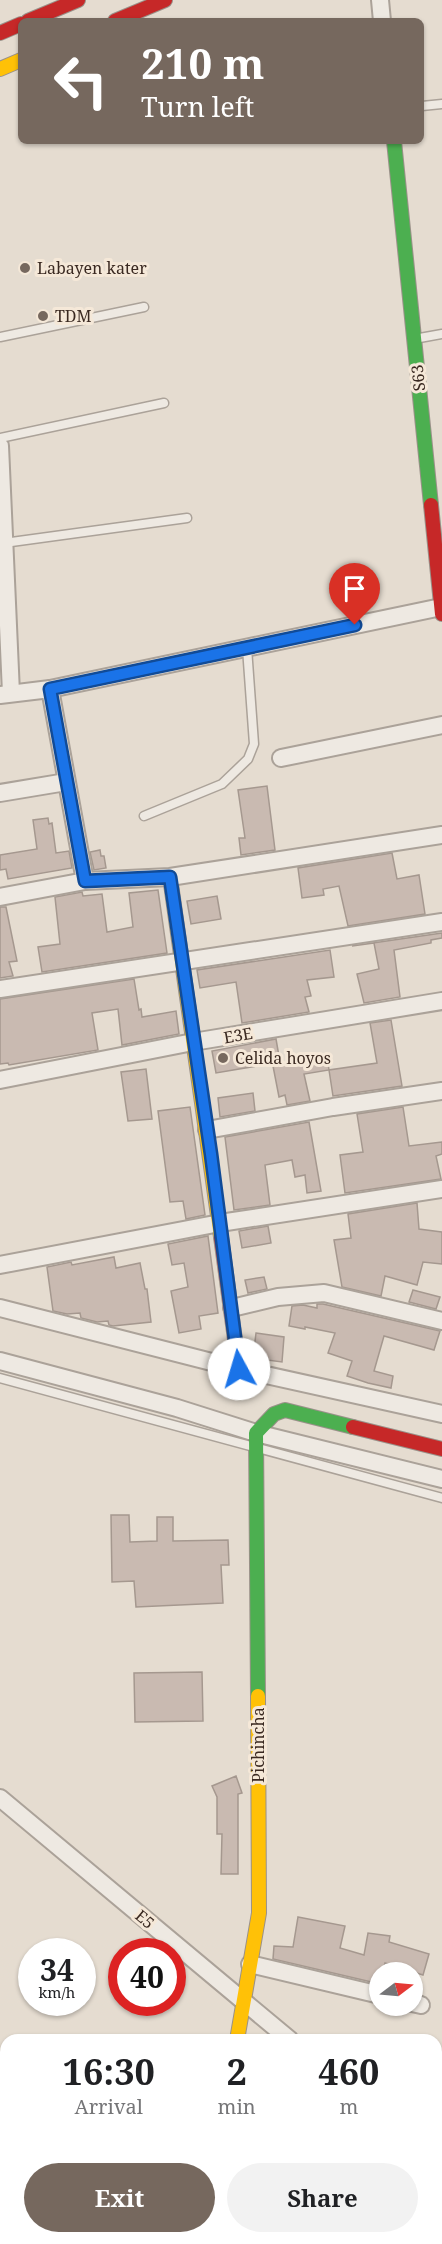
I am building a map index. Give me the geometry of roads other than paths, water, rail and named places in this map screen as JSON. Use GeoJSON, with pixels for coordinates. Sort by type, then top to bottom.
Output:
{"type":"FeatureCollection","features":[{"type":"Feature","properties":{"kind":"street"},"geometry":{"type":"LineString","coordinates":[[35,18],[78,0]]}},
{"type":"Feature","properties":{"kind":"street"},"geometry":{"type":"LineString","coordinates":[[125,18],[150,10],[165,0]]}},
{"type":"Feature","properties":{"kind":"street"},"geometry":{"type":"LineString","coordinates":[[380,0],[382,18]]}},
{"type":"Feature","properties":{"kind":"street"},"geometry":{"type":"LineString","coordinates":[[0,33],[18,25]]}},
{"type":"Feature","properties":{"kind":"street"},"geometry":{"type":"LineString","coordinates":[[0,69],[18,61]]}},
{"type":"Feature","properties":{"kind":"street","name":"S63"},"geometry":{"type":"LineString","coordinates":[[394,144],[442,610]]}},
{"type":"Feature","properties":{"kind":"street"},"geometry":{"type":"LineString","coordinates":[[0,446],[6,694],[50,689],[442,610]]}},
{"type":"Feature","properties":{"kind":"street"},"geometry":{"type":"LineString","coordinates":[[50,689],[85,881]]}},
{"type":"Feature","properties":{"kind":"street"},"geometry":{"type":"LineString","coordinates":[[281,758],[442,725]]}},
{"type":"Feature","properties":{"kind":"street"},"geometry":{"type":"LineString","coordinates":[[0,793],[66,782]]}},
{"type":"Feature","properties":{"kind":"street"},"geometry":{"type":"LineString","coordinates":[[0,897],[85,881],[170,877],[442,835]]}},
{"type":"Feature","properties":{"kind":"street"},"geometry":{"type":"LineString","coordinates":[[170,877],[239,1369]]}},
{"type":"Feature","properties":{"kind":"street"},"geometry":{"type":"LineString","coordinates":[[0,989],[442,922]]}},
{"type":"Feature","properties":{"kind":"street","name":"E3E"},"geometry":{"type":"LineString","coordinates":[[0,1080],[193,1042],[442,1001]]}},
{"type":"Feature","properties":{"kind":"street"},"geometry":{"type":"LineString","coordinates":[[207,1130],[333,1107],[442,1091]]}},
{"type":"Feature","properties":{"kind":"street"},"geometry":{"type":"LineString","coordinates":[[0,1266],[220,1224],[442,1189]]}},
{"type":"Feature","properties":{"kind":"street"},"geometry":{"type":"LineString","coordinates":[[232,1308],[279,1297],[324,1293],[442,1321]]}},
{"type":"Feature","properties":{"kind":"street"},"geometry":{"type":"LineString","coordinates":[[0,1308],[239,1369],[442,1414]]}},
{"type":"Feature","properties":{"kind":"street"},"geometry":{"type":"LineString","coordinates":[[0,1361],[177,1408],[256,1440],[442,1479]]}},
{"type":"Feature","properties":{"kind":"street"},"geometry":{"type":"LineString","coordinates":[[256,1440],[274,1414],[285,1410],[442,1449]]}},
{"type":"Feature","properties":{"kind":"street","name":"Pichincha"},"geometry":{"type":"LineString","coordinates":[[238,2034],[259,1912],[256,1440]]}},
{"type":"Feature","properties":{"kind":"street","name":"E5"},"geometry":{"type":"LineString","coordinates":[[0,1798],[283,2034]]}},
{"type":"Feature","properties":{"kind":"street"},"geometry":{"type":"LineString","coordinates":[[250,1964],[369,1992]]}},
{"type":"Feature","properties":{"kind":"lane"},"geometry":{"type":"LineString","coordinates":[[424,106],[442,104]]}},
{"type":"Feature","properties":{"kind":"lane"},"geometry":{"type":"LineString","coordinates":[[0,337],[144,307]]}},
{"type":"Feature","properties":{"kind":"lane"},"geometry":{"type":"LineString","coordinates":[[414,339],[442,334]]}},
{"type":"Feature","properties":{"kind":"lane"},"geometry":{"type":"LineString","coordinates":[[0,438],[164,403]]}},
{"type":"Feature","properties":{"kind":"lane"},"geometry":{"type":"LineString","coordinates":[[4,543],[187,518]]}},
{"type":"Feature","properties":{"kind":"lane"},"geometry":{"type":"LineString","coordinates":[[144,816],[222,784],[248,759],[254,744],[247,648]]}},
{"type":"Feature","properties":{"kind":"lane"},"geometry":{"type":"LineString","coordinates":[[0,1378],[256,1440],[442,1498]]}},
{"type":"Feature","properties":{"kind":"place","name":"Labayen kater"},"geometry":{"type":"Point","coordinates":[25,268]}},
{"type":"Feature","properties":{"kind":"place","name":"TDM"},"geometry":{"type":"Point","coordinates":[43,316]}},
{"type":"Feature","properties":{"kind":"place","name":"Celida hoyos"},"geometry":{"type":"Point","coordinates":[223,1058]}}]}
